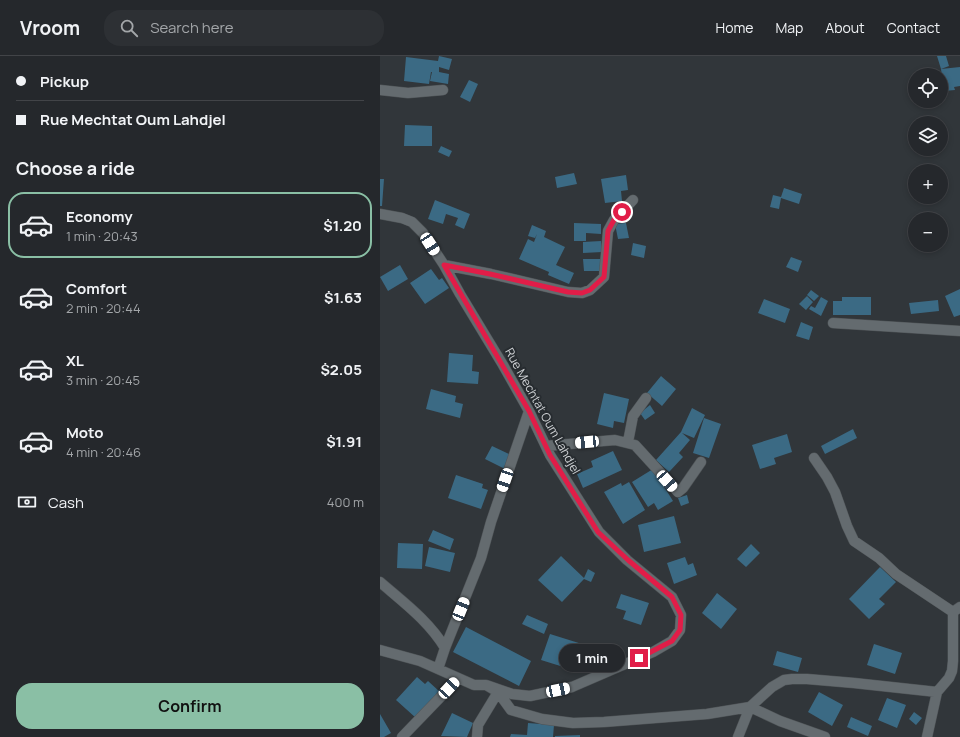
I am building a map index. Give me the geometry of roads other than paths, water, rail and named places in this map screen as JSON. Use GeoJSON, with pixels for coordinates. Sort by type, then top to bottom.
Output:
{"type":"FeatureCollection","features":[{"type":"Feature","properties":{"kind":"street"},"geometry":{"type":"LineString","coordinates":[[380,90],[408,93],[443,90]]}},
{"type":"Feature","properties":{"kind":"street"},"geometry":{"type":"LineString","coordinates":[[444,265],[568,292],[582,293],[590,290],[604,277],[608,231],[614,220],[633,200]]}},
{"type":"Feature","properties":{"kind":"street","name":"Rue Mechtat Oum Lahdjel"},"geometry":{"type":"LineString","coordinates":[[380,214],[402,218],[412,222],[423,233],[444,265],[529,411],[550,455],[598,532],[628,560],[672,597],[681,615],[680,630],[672,641],[652,652],[572,687],[530,696],[512,694],[486,685]]}},
{"type":"Feature","properties":{"kind":"street"},"geometry":{"type":"LineString","coordinates":[[833,323],[960,331]]}},
{"type":"Feature","properties":{"kind":"street"},"geometry":{"type":"LineString","coordinates":[[628,442],[633,416],[646,398]]}},
{"type":"Feature","properties":{"kind":"street"},"geometry":{"type":"LineString","coordinates":[[438,669],[481,558],[491,522],[529,411]]}},
{"type":"Feature","properties":{"kind":"street"},"geometry":{"type":"LineString","coordinates":[[546,446],[615,440],[628,442],[635,445],[678,492],[683,488],[701,462]]}},
{"type":"Feature","properties":{"kind":"street"},"geometry":{"type":"LineString","coordinates":[[814,458],[835,492],[854,541],[879,558],[896,574],[956,609],[952,671],[949,678],[936,692],[928,737]]}},
{"type":"Feature","properties":{"kind":"street"},"geometry":{"type":"LineString","coordinates":[[380,582],[427,623],[445,648]]}},
{"type":"Feature","properties":{"kind":"street"},"geometry":{"type":"LineString","coordinates":[[380,650],[420,661],[474,685],[486,685],[498,692],[511,710],[542,719],[573,723],[611,722],[707,714],[750,707],[780,721],[825,737]]}},
{"type":"Feature","properties":{"kind":"street"},"geometry":{"type":"LineString","coordinates":[[402,737],[458,679]]}},
{"type":"Feature","properties":{"kind":"street"},"geometry":{"type":"LineString","coordinates":[[738,737],[750,707],[772,687],[784,680],[792,679],[854,683],[936,692]]}},
{"type":"Feature","properties":{"kind":"street"},"geometry":{"type":"LineString","coordinates":[[477,737],[478,725],[498,692]]}}]}
